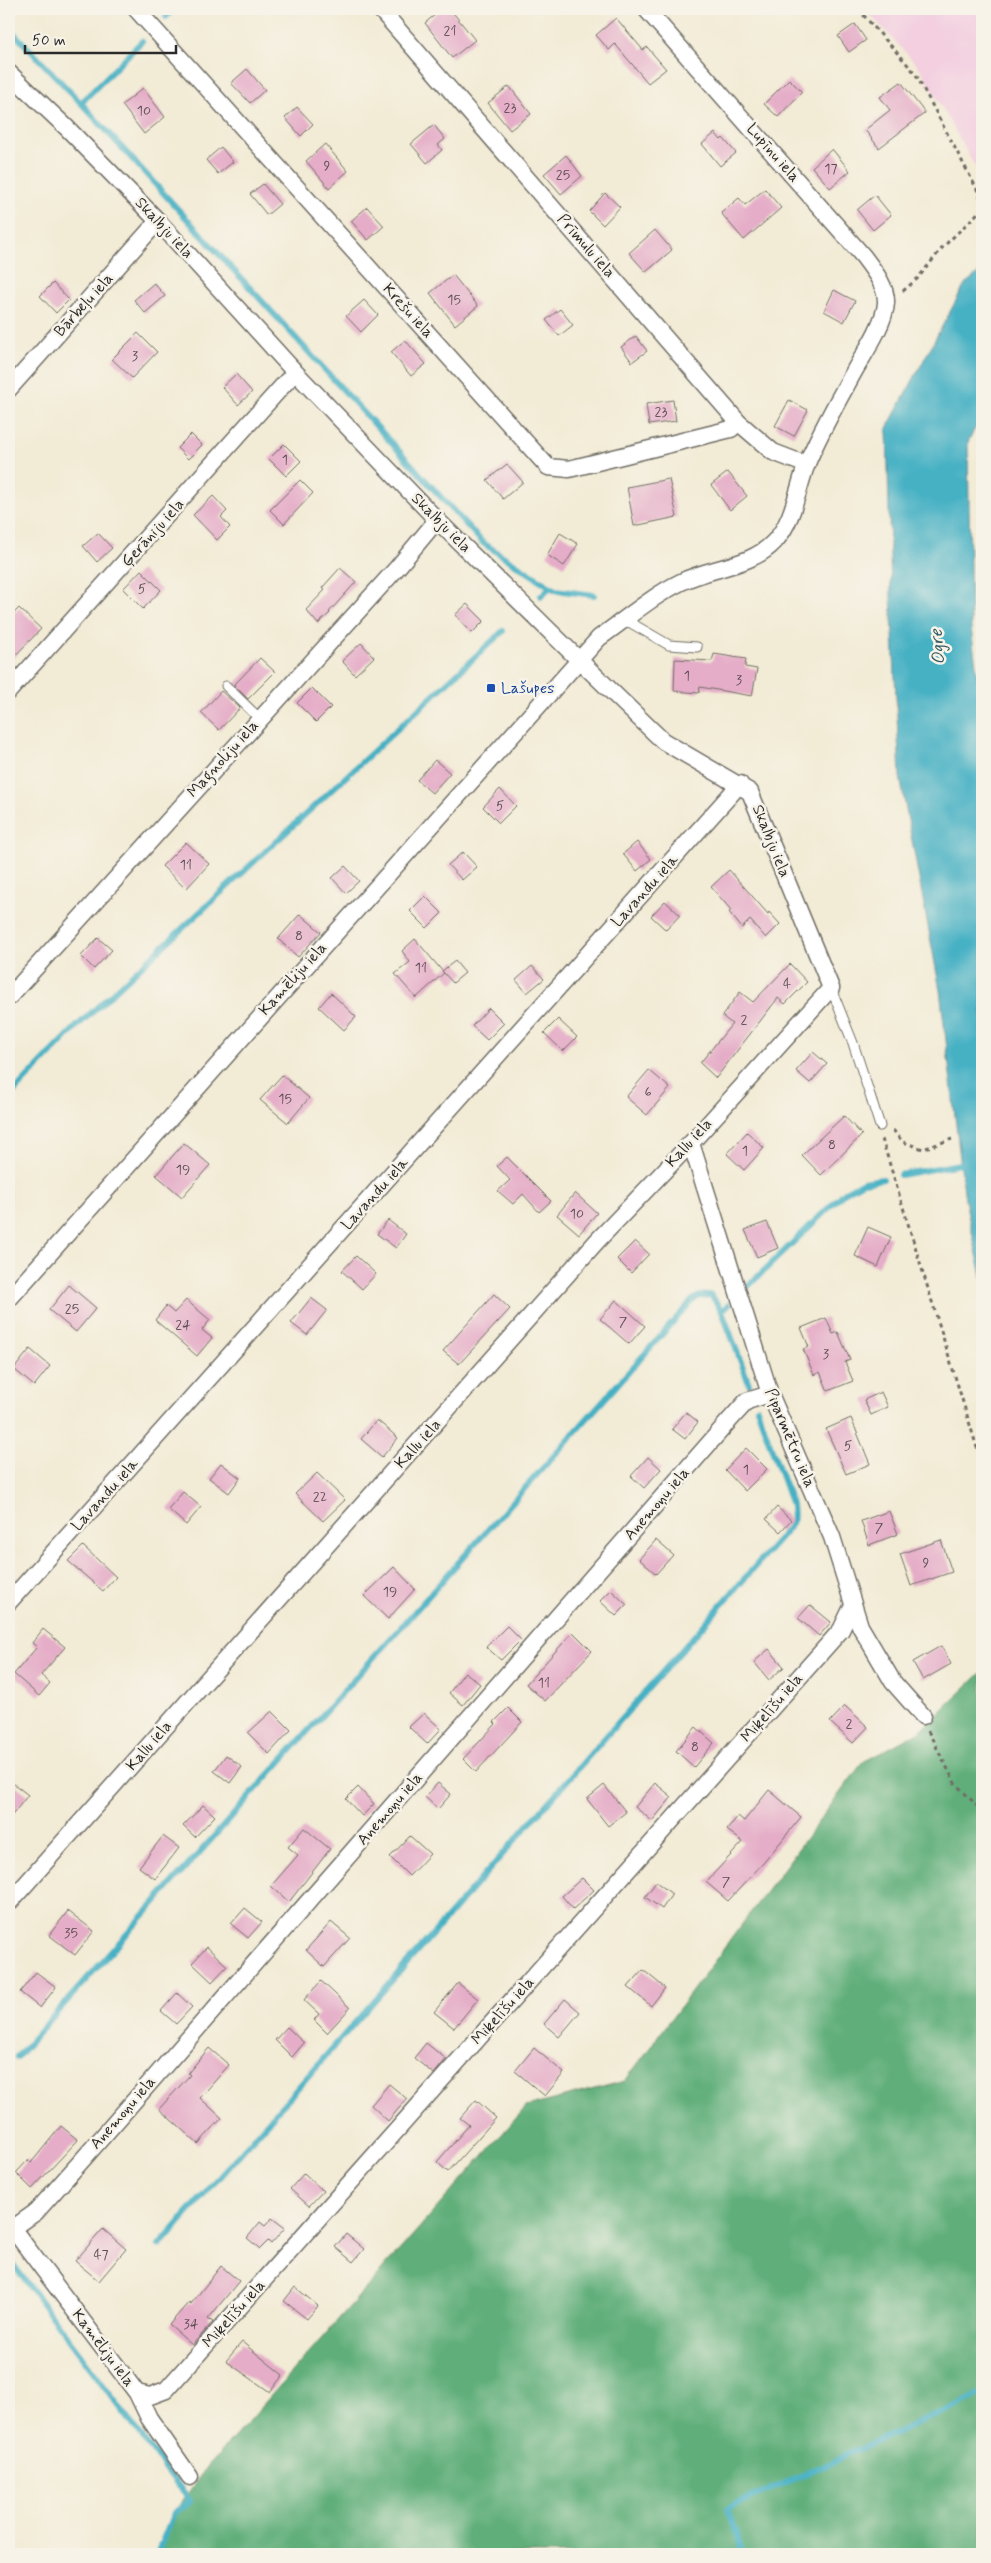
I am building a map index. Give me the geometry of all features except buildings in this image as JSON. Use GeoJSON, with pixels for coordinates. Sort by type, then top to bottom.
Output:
{"type":"FeatureCollection","features":[{"type":"Feature","properties":{"kind":"street","name":"Krešu iela"},"geometry":{"type":"LineString","coordinates":[[136,9],[548,467],[570,469],[731,429],[738,422]]}},
{"type":"Feature","properties":{"kind":"street","name":"Prīmulu iela"},"geometry":{"type":"LineString","coordinates":[[380,9],[738,422],[773,452],[807,465]]}},
{"type":"Feature","properties":{"kind":"street","name":"Lupīnu iela"},"geometry":{"type":"LineString","coordinates":[[646,9],[863,256],[882,287],[886,305]]}},
{"type":"Feature","properties":{"kind":"street","name":"Skalbju iela"},"geometry":{"type":"LineString","coordinates":[[11,79],[66,127],[158,221],[295,372],[437,520],[578,659],[663,741],[740,784],[750,792],[831,988]]}},
{"type":"Feature","properties":{"kind":"street","name":"Bārbeļu iela"},"geometry":{"type":"LineString","coordinates":[[9,389],[158,221]]}},
{"type":"Feature","properties":{"kind":"street","name":"Kamēliju iela"},"geometry":{"type":"LineString","coordinates":[[9,1299],[578,659],[599,638],[624,619],[681,582],[746,560],[761,553],[774,542],[796,502],[807,465],[870,345],[886,305]]}},
{"type":"Feature","properties":{"kind":"street","name":"Ģerāniju iela"},"geometry":{"type":"LineString","coordinates":[[9,691],[295,372]]}},
{"type":"Feature","properties":{"kind":"street","name":"Magnoliju iela"},"geometry":{"type":"LineString","coordinates":[[9,997],[397,568],[437,520]]}},
{"type":"Feature","properties":{"kind":"street","name":"Lavandu iela"},"geometry":{"type":"LineString","coordinates":[[9,1602],[740,784]]}},
{"type":"Feature","properties":{"kind":"street","name":"Kallu iela"},"geometry":{"type":"LineString","coordinates":[[9,1903],[597,1241],[691,1143],[831,988]]}},
{"type":"Feature","properties":{"kind":"street","name":"Piparmētru iela"},"geometry":{"type":"LineString","coordinates":[[691,1143],[770,1394],[832,1537],[860,1626],[893,1682],[923,1716]]}},
{"type":"Feature","properties":{"kind":"street","name":"Anemoņu iela"},"geometry":{"type":"LineString","coordinates":[[10,2227],[36,2212],[747,1401],[770,1394]]}},
{"type":"Feature","properties":{"kind":"street","name":"Miķelīšu iela"},"geometry":{"type":"LineString","coordinates":[[137,2393],[150,2396],[166,2390],[841,1630],[853,1605]]}},
{"type":"Feature","properties":{"kind":"street","name":"Kamēliju iela"},"geometry":{"type":"LineString","coordinates":[[10,2227],[137,2393],[149,2418],[190,2477]]}},
{"type":"Feature","properties":{"kind":"lane"},"geometry":{"type":"LineString","coordinates":[[624,619],[669,645],[697,647]]}},
{"type":"Feature","properties":{"kind":"lane"},"geometry":{"type":"LineString","coordinates":[[226,686],[260,719]]}},
{"type":"Feature","properties":{"kind":"lane"},"geometry":{"type":"LineString","coordinates":[[831,988],[853,1044],[879,1123]]}},
{"type":"Feature","properties":{"kind":"path"},"geometry":{"type":"LineString","coordinates":[[858,9],[916,73],[979,193],[982,207],[943,247],[918,278],[886,305]]}},
{"type":"Feature","properties":{"kind":"path"},"geometry":{"type":"LineString","coordinates":[[879,1123],[910,1146],[923,1149],[952,1140]]}},
{"type":"Feature","properties":{"kind":"path"},"geometry":{"type":"LineString","coordinates":[[879,1123],[932,1304],[982,1464]]}},
{"type":"Feature","properties":{"kind":"path"},"geometry":{"type":"LineString","coordinates":[[923,1716],[928,1732],[955,1783],[982,1811]]}},
{"type":"Feature","properties":{"kind":"shaded area"},"geometry":{"type":"Polygon","coordinates":[[[865,9],[982,9],[982,179],[920,68],[865,9]]]}},
{"type":"Feature","properties":{"kind":"green space"},"geometry":{"type":"Polygon","coordinates":[[[982,1672],[982,2554],[157,2554],[174,2513],[200,2476],[526,2107],[625,2081],[863,1762],[919,1732],[982,1672]]]}},
{"type":"Feature","properties":{"kind":"water","name":"Ogre"},"geometry":{"type":"Polygon","coordinates":[[[982,270],[982,415],[968,442],[971,628],[982,711],[982,1277],[965,1200],[940,990],[900,777],[891,595],[887,428],[965,284],[982,270]]]}},
{"type":"Feature","properties":{"kind":"waterway"},"geometry":{"type":"LineString","coordinates":[[166,17],[174,9]]}},
{"type":"Feature","properties":{"kind":"waterway"},"geometry":{"type":"LineString","coordinates":[[9,28],[81,103],[483,543],[555,590],[594,595]]}},
{"type":"Feature","properties":{"kind":"waterway"},"geometry":{"type":"LineString","coordinates":[[81,103],[142,41]]}},
{"type":"Feature","properties":{"kind":"waterway"},"geometry":{"type":"LineString","coordinates":[[541,596],[550,587]]}},
{"type":"Feature","properties":{"kind":"waterway"},"geometry":{"type":"LineString","coordinates":[[9,1097],[75,1028],[503,631]]}},
{"type":"Feature","properties":{"kind":"waterway"},"geometry":{"type":"LineString","coordinates":[[900,1175],[960,1164],[982,1157]]}},
{"type":"Feature","properties":{"kind":"waterway"},"geometry":{"type":"LineString","coordinates":[[743,1291],[845,1192],[863,1182],[883,1179]]}},
{"type":"Feature","properties":{"kind":"waterway"},"geometry":{"type":"LineString","coordinates":[[17,2057],[692,1301],[699,1296],[711,1295],[722,1311],[749,1384]]}},
{"type":"Feature","properties":{"kind":"waterway"},"geometry":{"type":"LineString","coordinates":[[722,1311],[728,1305]]}},
{"type":"Feature","properties":{"kind":"waterway"},"geometry":{"type":"LineString","coordinates":[[159,2246],[788,1529],[793,1519],[792,1505],[757,1408]]}},
{"type":"Feature","properties":{"kind":"waterway"},"geometry":{"type":"LineString","coordinates":[[9,2259],[190,2501],[174,2513],[157,2554]]}},
{"type":"Feature","properties":{"kind":"waterway"},"geometry":{"type":"LineString","coordinates":[[743,2554],[727,2509],[982,2394]]}},
{"type":"Feature","properties":{"kind":"place","name":"Lašupes"},"geometry":{"type":"Point","coordinates":[491,688]}}]}
